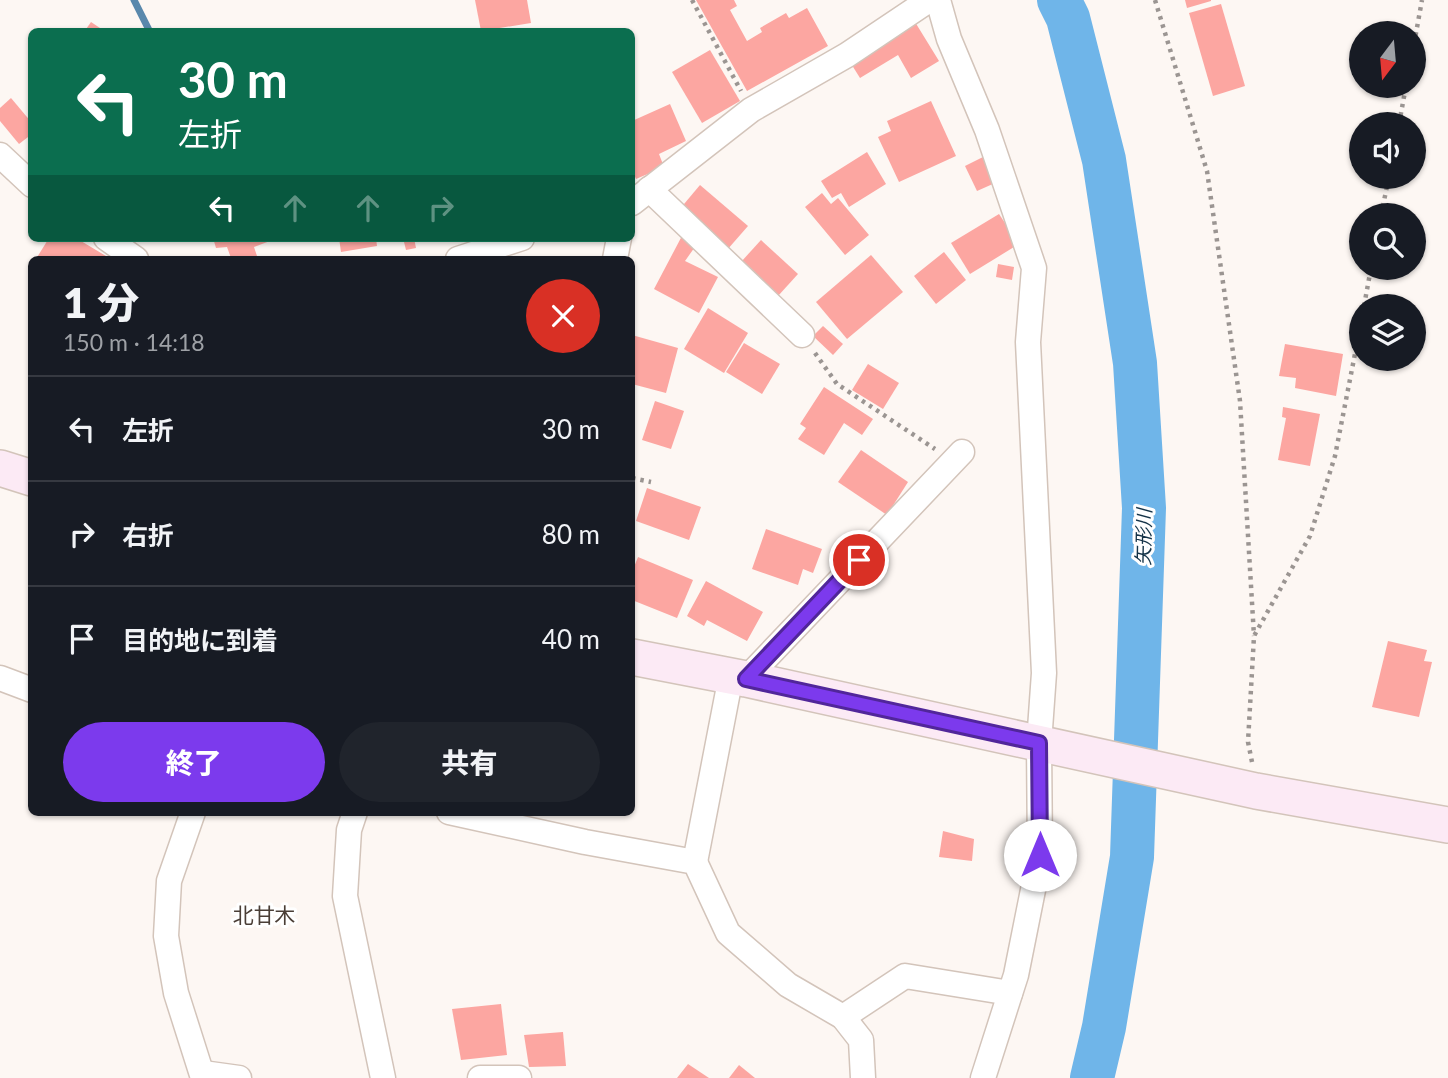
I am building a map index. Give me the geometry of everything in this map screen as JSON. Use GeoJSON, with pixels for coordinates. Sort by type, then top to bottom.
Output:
{"type":"FeatureCollection","features":[{"type":"Feature","properties":{"kind":"street"},"geometry":{"type":"LineString","coordinates":[[802,335],[641,196],[751,110],[847,55],[929,0]]}},
{"type":"Feature","properties":{"kind":"street"},"geometry":{"type":"LineString","coordinates":[[938,0],[949,39],[987,130],[1034,268],[1028,342],[1044,673],[1039,743],[1040,855],[1016,975],[983,1078]]}},
{"type":"Feature","properties":{"kind":"street"},"geometry":{"type":"LineString","coordinates":[[0,155],[28,181]]}},
{"type":"Feature","properties":{"kind":"street"},"geometry":{"type":"LineString","coordinates":[[112,242],[131,256]]}},
{"type":"Feature","properties":{"kind":"street"},"geometry":{"type":"LineString","coordinates":[[467,256],[510,242]]}},
{"type":"Feature","properties":{"kind":"street"},"geometry":{"type":"LineString","coordinates":[[863,1078],[860,1040],[843,1017],[788,985],[728,933],[695,862],[738,678],[958,457]]}},
{"type":"Feature","properties":{"kind":"street"},"geometry":{"type":"LineString","coordinates":[[0,468],[28,477]]}},
{"type":"Feature","properties":{"kind":"street"},"geometry":{"type":"LineString","coordinates":[[635,658],[1256,790],[1448,825]]}},
{"type":"Feature","properties":{"kind":"street"},"geometry":{"type":"LineString","coordinates":[[0,678],[28,688]]}},
{"type":"Feature","properties":{"kind":"street"},"geometry":{"type":"LineString","coordinates":[[192,816],[169,881],[166,936],[176,993],[203,1076],[239,1078]]}},
{"type":"Feature","properties":{"kind":"street"},"geometry":{"type":"LineString","coordinates":[[354,816],[349,830],[345,896],[383,1078]]}},
{"type":"Feature","properties":{"kind":"street"},"geometry":{"type":"LineString","coordinates":[[467,816],[585,842],[695,862]]}},
{"type":"Feature","properties":{"kind":"street"},"geometry":{"type":"LineString","coordinates":[[843,1017],[905,976],[1010,993]]}},
{"type":"Feature","properties":{"kind":"street"},"geometry":{"type":"LineString","coordinates":[[480,1078],[519,1078]]}},
{"type":"Feature","properties":{"kind":"path"},"geometry":{"type":"LineString","coordinates":[[692,0],[751,110]]}},
{"type":"Feature","properties":{"kind":"path"},"geometry":{"type":"LineString","coordinates":[[1155,0],[1208,171],[1240,401],[1254,636],[1248,742],[1256,790]]}},
{"type":"Feature","properties":{"kind":"path"},"geometry":{"type":"LineString","coordinates":[[1419,21],[1423,0]]}},
{"type":"Feature","properties":{"kind":"path"},"geometry":{"type":"LineString","coordinates":[[802,335],[837,384],[958,457]]}},
{"type":"Feature","properties":{"kind":"path"},"geometry":{"type":"LineString","coordinates":[[1254,636],[1310,536],[1335,456],[1352,371]]}},
{"type":"Feature","properties":{"kind":"path"},"geometry":{"type":"LineString","coordinates":[[635,479],[651,482]]}},
{"type":"Feature","properties":{"kind":"building"},"geometry":{"type":"Polygon","coordinates":[[[475,0],[527,0],[531,23],[480,28],[475,0]]]}},
{"type":"Feature","properties":{"kind":"building"},"geometry":{"type":"Polygon","coordinates":[[[696,0],[734,0],[737,6],[730,10],[747,41],[762,32],[760,28],[786,13],[789,18],[807,8],[828,46],[747,91],[696,0]]]}},
{"type":"Feature","properties":{"kind":"building"},"geometry":{"type":"Polygon","coordinates":[[[1185,0],[1211,0],[1211,1],[1187,8],[1185,0]]]}},
{"type":"Feature","properties":{"kind":"building"},"geometry":{"type":"Polygon","coordinates":[[[1221,4],[1245,86],[1213,96],[1189,13],[1221,4]]]}},
{"type":"Feature","properties":{"kind":"building"},"geometry":{"type":"Polygon","coordinates":[[[91,22],[100,28],[87,28],[91,22]]]}},
{"type":"Feature","properties":{"kind":"building"},"geometry":{"type":"Polygon","coordinates":[[[915,22],[939,61],[911,78],[898,55],[860,78],[850,62],[915,22]]]}},
{"type":"Feature","properties":{"kind":"building"},"geometry":{"type":"Polygon","coordinates":[[[710,50],[740,101],[702,123],[672,72],[710,50]]]}},
{"type":"Feature","properties":{"kind":"building"},"geometry":{"type":"Polygon","coordinates":[[[11,98],[28,118],[28,137],[19,144],[0,121],[0,108],[11,98]]]}},
{"type":"Feature","properties":{"kind":"building"},"geometry":{"type":"Polygon","coordinates":[[[931,101],[956,156],[899,182],[878,137],[891,131],[887,121],[931,101]]]}},
{"type":"Feature","properties":{"kind":"building"},"geometry":{"type":"Polygon","coordinates":[[[670,104],[686,141],[659,154],[664,167],[636,179],[635,177],[635,120],[670,104]]]}},
{"type":"Feature","properties":{"kind":"building"},"geometry":{"type":"Polygon","coordinates":[[[867,152],[886,184],[849,207],[841,193],[832,198],[821,181],[867,152]]]}},
{"type":"Feature","properties":{"kind":"building"},"geometry":{"type":"Polygon","coordinates":[[[983,157],[995,183],[977,191],[965,166],[983,157]]]}},
{"type":"Feature","properties":{"kind":"building"},"geometry":{"type":"Polygon","coordinates":[[[700,185],[748,226],[727,250],[679,210],[700,185]]]}},
{"type":"Feature","properties":{"kind":"building"},"geometry":{"type":"Polygon","coordinates":[[[822,193],[831,204],[838,198],[869,235],[845,255],[805,207],[822,193]]]}},
{"type":"Feature","properties":{"kind":"building"},"geometry":{"type":"Polygon","coordinates":[[[999,214],[1019,244],[970,274],[951,243],[999,214]]]}},
{"type":"Feature","properties":{"kind":"building"},"geometry":{"type":"Polygon","coordinates":[[[683,234],[697,244],[685,261],[718,277],[699,313],[654,289],[683,234]]]}},
{"type":"Feature","properties":{"kind":"building"},"geometry":{"type":"Polygon","coordinates":[[[761,240],[798,274],[778,296],[741,262],[761,240]]]}},
{"type":"Feature","properties":{"kind":"building"},"geometry":{"type":"Polygon","coordinates":[[[47,242],[83,242],[106,256],[38,256],[47,242]]]}},
{"type":"Feature","properties":{"kind":"building"},"geometry":{"type":"Polygon","coordinates":[[[214,242],[267,242],[254,247],[257,256],[230,256],[227,247],[216,248],[214,242]]]}},
{"type":"Feature","properties":{"kind":"building"},"geometry":{"type":"Polygon","coordinates":[[[340,242],[376,242],[377,246],[341,252],[340,242]]]}},
{"type":"Feature","properties":{"kind":"building"},"geometry":{"type":"Polygon","coordinates":[[[404,242],[415,242],[416,248],[406,250],[404,242]]]}},
{"type":"Feature","properties":{"kind":"building"},"geometry":{"type":"Polygon","coordinates":[[[944,252],[966,280],[936,304],[914,276],[944,252]]]}},
{"type":"Feature","properties":{"kind":"building"},"geometry":{"type":"Polygon","coordinates":[[[871,255],[903,292],[847,339],[816,302],[871,255]]]}},
{"type":"Feature","properties":{"kind":"building"},"geometry":{"type":"Polygon","coordinates":[[[998,264],[1014,267],[1012,280],[996,277],[998,264]]]}},
{"type":"Feature","properties":{"kind":"building"},"geometry":{"type":"Polygon","coordinates":[[[708,308],[748,333],[724,373],[684,349],[708,308]]]}},
{"type":"Feature","properties":{"kind":"building"},"geometry":{"type":"Polygon","coordinates":[[[823,326],[843,344],[833,355],[813,336],[823,326]]]}},
{"type":"Feature","properties":{"kind":"building"},"geometry":{"type":"Polygon","coordinates":[[[635,336],[678,348],[666,393],[635,385],[635,336]]]}},
{"type":"Feature","properties":{"kind":"building"},"geometry":{"type":"Polygon","coordinates":[[[744,343],[780,364],[762,394],[726,372],[744,343]]]}},
{"type":"Feature","properties":{"kind":"building"},"geometry":{"type":"Polygon","coordinates":[[[1285,344],[1343,354],[1336,396],[1295,388],[1296,378],[1279,376],[1285,344]]]}},
{"type":"Feature","properties":{"kind":"building"},"geometry":{"type":"Polygon","coordinates":[[[868,364],[899,383],[883,409],[852,390],[868,364]]]}},
{"type":"Feature","properties":{"kind":"building"},"geometry":{"type":"Polygon","coordinates":[[[824,387],[873,419],[862,435],[844,423],[824,455],[798,439],[806,428],[800,424],[824,387]]]}},
{"type":"Feature","properties":{"kind":"building"},"geometry":{"type":"Polygon","coordinates":[[[655,401],[684,411],[671,449],[642,440],[655,401]]]}},
{"type":"Feature","properties":{"kind":"building"},"geometry":{"type":"Polygon","coordinates":[[[1283,407],[1320,414],[1310,466],[1278,460],[1286,418],[1282,417],[1283,407]]]}},
{"type":"Feature","properties":{"kind":"building"},"geometry":{"type":"Polygon","coordinates":[[[861,450],[908,482],[887,515],[838,482],[861,450]]]}},
{"type":"Feature","properties":{"kind":"building"},"geometry":{"type":"Polygon","coordinates":[[[647,488],[701,507],[689,540],[636,521],[647,488]]]}},
{"type":"Feature","properties":{"kind":"building"},"geometry":{"type":"Polygon","coordinates":[[[766,529],[822,549],[813,573],[803,569],[798,585],[752,569],[766,529]]]}},
{"type":"Feature","properties":{"kind":"building"},"geometry":{"type":"Polygon","coordinates":[[[638,557],[693,580],[677,618],[635,601],[635,564],[638,557]]]}},
{"type":"Feature","properties":{"kind":"building"},"geometry":{"type":"Polygon","coordinates":[[[706,581],[763,612],[747,641],[707,620],[704,626],[687,616],[706,581]]]}},
{"type":"Feature","properties":{"kind":"building"},"geometry":{"type":"Polygon","coordinates":[[[1388,641],[1427,650],[1424,661],[1432,662],[1419,717],[1372,707],[1388,641]]]}},
{"type":"Feature","properties":{"kind":"building"},"geometry":{"type":"Polygon","coordinates":[[[943,831],[974,839],[972,861],[939,857],[943,831]]]}},
{"type":"Feature","properties":{"kind":"building"},"geometry":{"type":"Polygon","coordinates":[[[501,1004],[507,1055],[461,1060],[452,1009],[501,1004]]]}},
{"type":"Feature","properties":{"kind":"building"},"geometry":{"type":"Polygon","coordinates":[[[563,1032],[566,1066],[529,1067],[524,1035],[563,1032]]]}},
{"type":"Feature","properties":{"kind":"building"},"geometry":{"type":"Polygon","coordinates":[[[688,1064],[709,1078],[677,1078],[688,1064]]]}},
{"type":"Feature","properties":{"kind":"building"},"geometry":{"type":"Polygon","coordinates":[[[739,1065],[755,1078],[729,1078],[739,1065]]]}},
{"type":"Feature","properties":{"kind":"waterway"},"geometry":{"type":"LineString","coordinates":[[134,0],[148,28]]}},
{"type":"Feature","properties":{"kind":"waterway","name":"矢形川"},"geometry":{"type":"LineString","coordinates":[[1059,0],[1068,18],[1104,160],[1135,363],[1144,508],[1132,857],[1104,1027],[1092,1078]]}},
{"type":"Feature","properties":{"kind":"district","name":"北甘木"},"geometry":{"type":"Point","coordinates":[264,914]}},
{"type":"Feature","properties":{"kind":"route"},"geometry":{"type":"LineString","coordinates":[[859,560],[746,679],[1039,743],[1040,855]]}}]}
